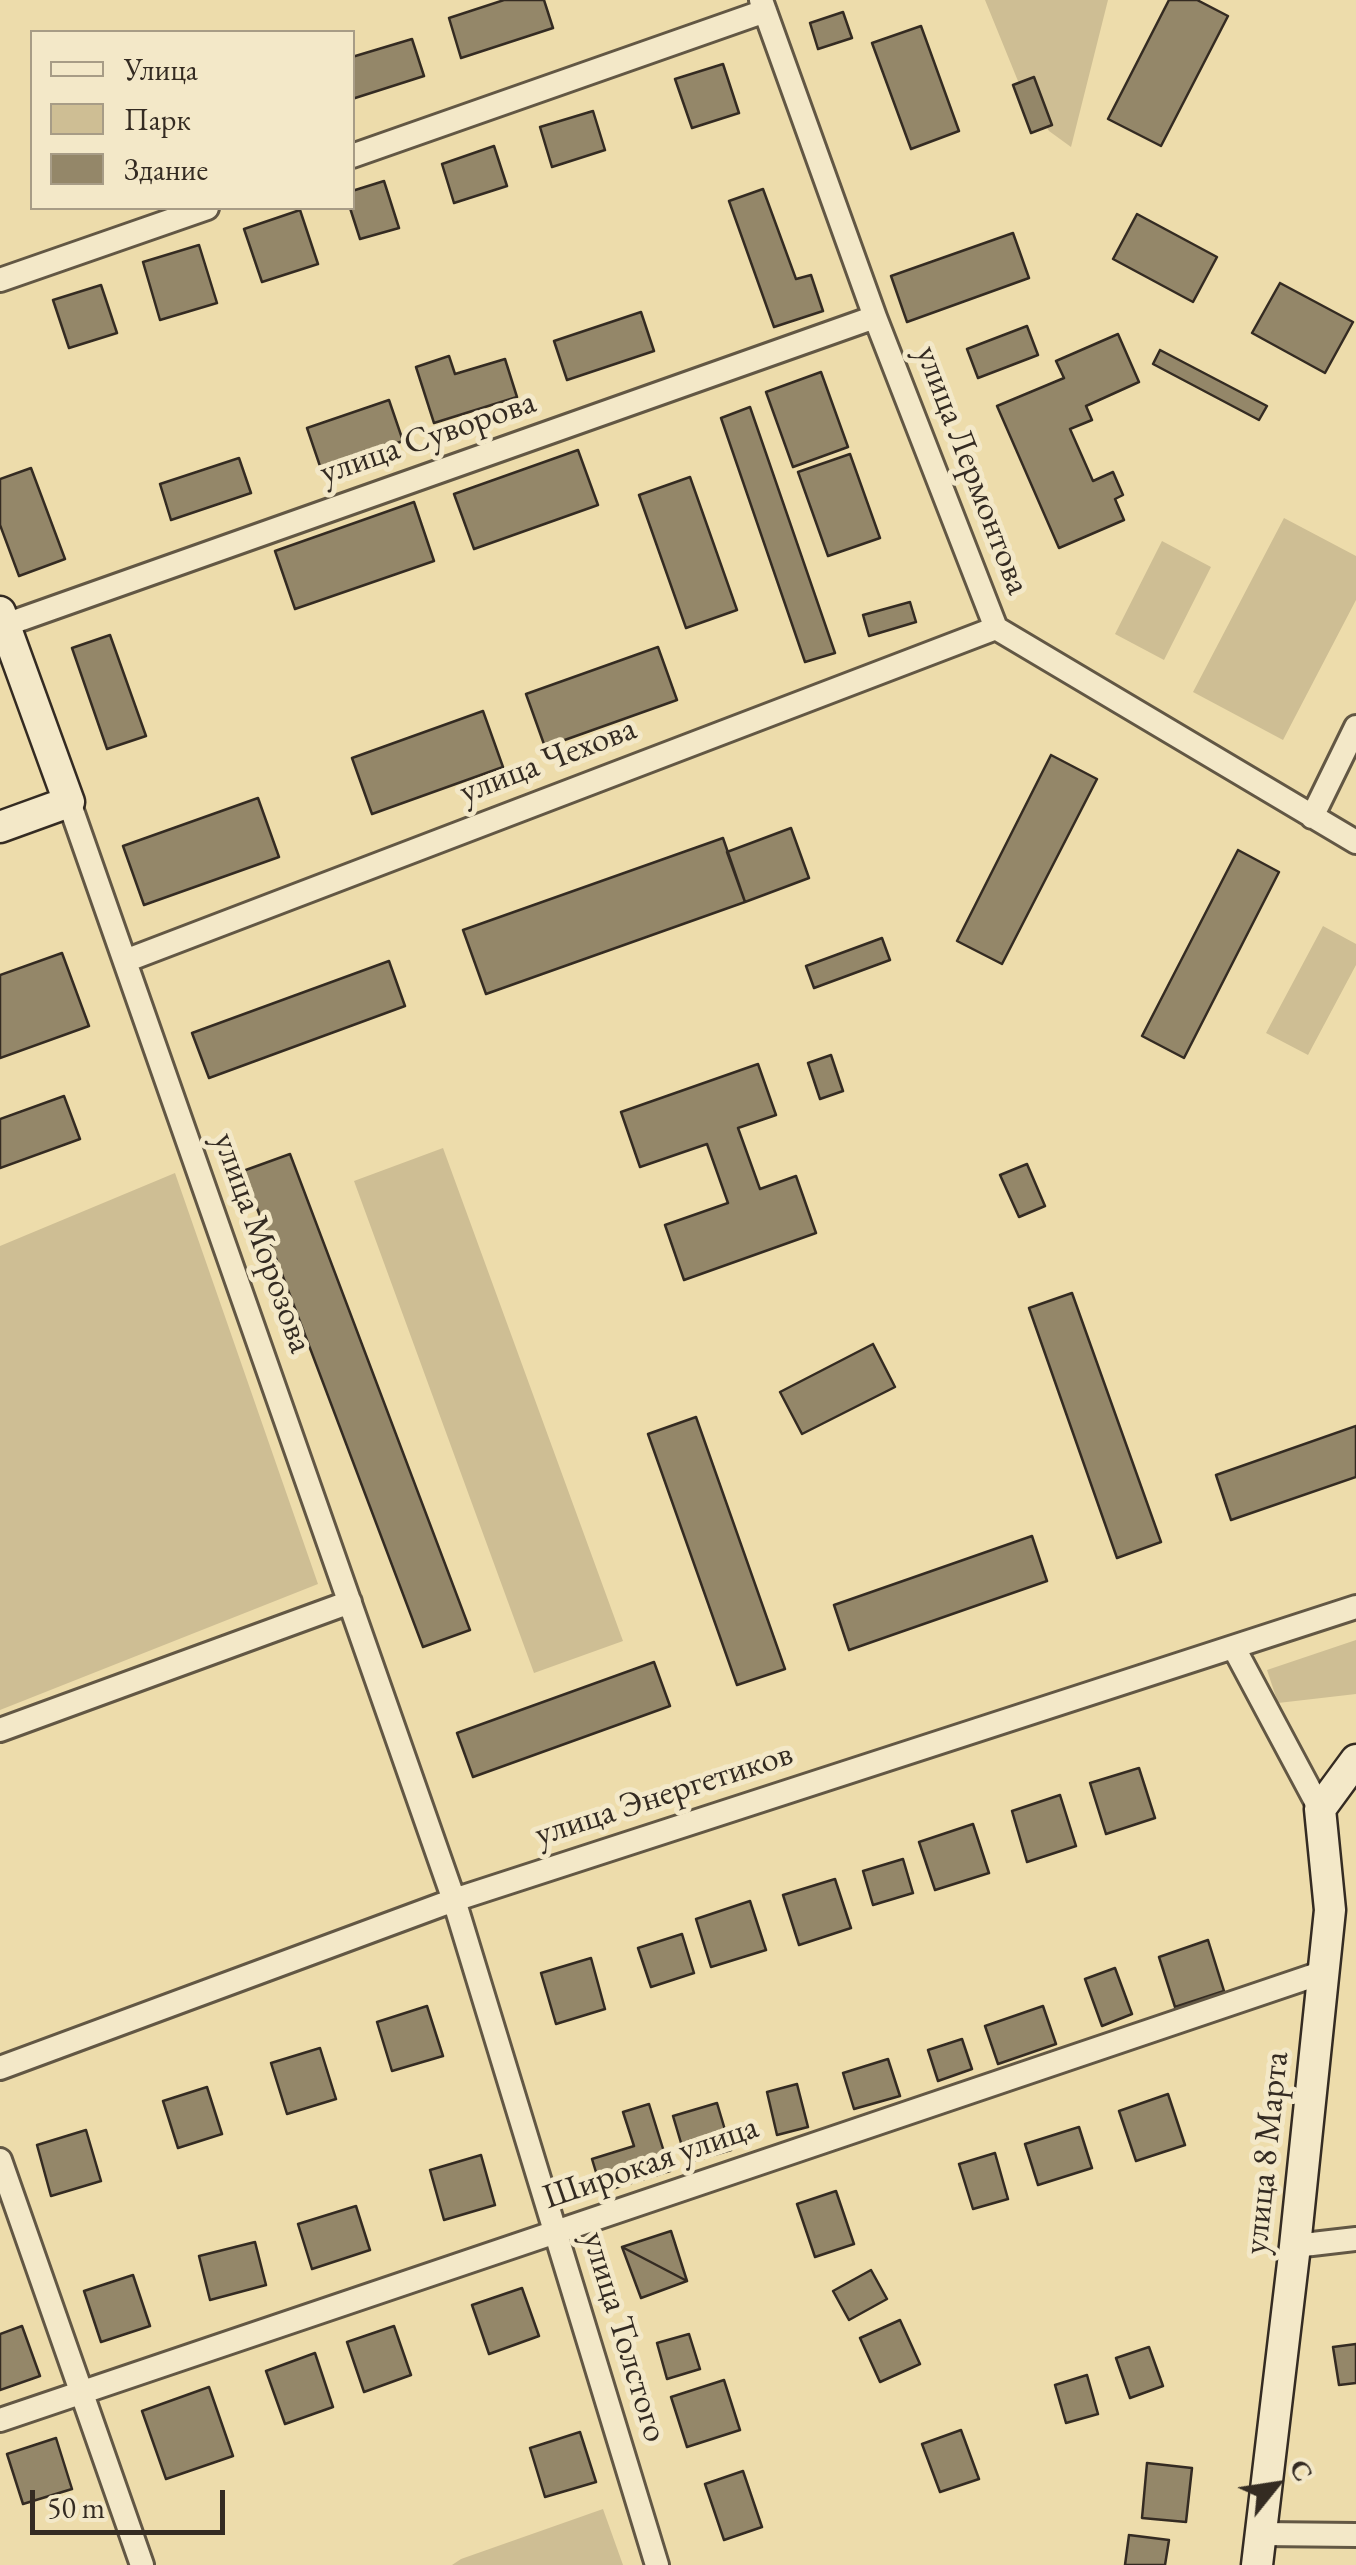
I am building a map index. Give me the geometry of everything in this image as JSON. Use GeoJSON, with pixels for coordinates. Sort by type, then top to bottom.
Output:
{"type":"FeatureCollection","features":[{"type":"Feature","properties":{"kind":"street"},"geometry":{"type":"LineString","coordinates":[[355,155],[763,6]]}},
{"type":"Feature","properties":{"kind":"street","name":"улица Лермонтова"},"geometry":{"type":"LineString","coordinates":[[763,6],[875,317],[996,628],[1356,842]]}},
{"type":"Feature","properties":{"kind":"street"},"geometry":{"type":"LineString","coordinates":[[0,280],[200,210]]}},
{"type":"Feature","properties":{"kind":"street","name":"улица Суворова"},"geometry":{"type":"LineString","coordinates":[[2,618],[875,317]]}},
{"type":"Feature","properties":{"kind":"street","name":"улица Морозова"},"geometry":{"type":"LineString","coordinates":[[2,618],[454,1900]]}},
{"type":"Feature","properties":{"kind":"street","name":"улица Чехова"},"geometry":{"type":"LineString","coordinates":[[125,961],[996,628]]}},
{"type":"Feature","properties":{"kind":"street"},"geometry":{"type":"LineString","coordinates":[[1312,817],[1356,727]]}},
{"type":"Feature","properties":{"kind":"street"},"geometry":{"type":"LineString","coordinates":[[0,827],[69,802]]}},
{"type":"Feature","properties":{"kind":"street"},"geometry":{"type":"LineString","coordinates":[[0,1730],[350,1602]]}},
{"type":"Feature","properties":{"kind":"street","name":"улица Энергетиков"},"geometry":{"type":"LineString","coordinates":[[0,2068],[454,1900],[1356,1607]]}},
{"type":"Feature","properties":{"kind":"street"},"geometry":{"type":"LineString","coordinates":[[1234,1648],[1320,1808],[1356,1760]]}},
{"type":"Feature","properties":{"kind":"street","name":"улица 8 Марта"},"geometry":{"type":"LineString","coordinates":[[1257,2565],[1330,1910],[1320,1808]]}},
{"type":"Feature","properties":{"kind":"street","name":"улица Толстого"},"geometry":{"type":"LineString","coordinates":[[454,1900],[656,2565]]}},
{"type":"Feature","properties":{"kind":"street","name":"Широкая улица"},"geometry":{"type":"LineString","coordinates":[[0,2420],[1324,1972]]}},
{"type":"Feature","properties":{"kind":"street"},"geometry":{"type":"LineString","coordinates":[[0,2160],[142,2565]]}},
{"type":"Feature","properties":{"kind":"street"},"geometry":{"type":"LineString","coordinates":[[1295,2246],[1356,2238]]}},
{"type":"Feature","properties":{"kind":"street"},"geometry":{"type":"LineString","coordinates":[[1262,2534],[1356,2535]]}},
{"type":"Feature","properties":{"kind":"green space"},"geometry":{"type":"Polygon","coordinates":[[[985,0],[1108,0],[1071,147],[1049,131],[1020,86],[985,0]]]}},
{"type":"Feature","properties":{"kind":"green space"},"geometry":{"type":"Polygon","coordinates":[[[1284,518],[1356,556],[1356,600],[1283,740],[1193,692],[1284,518]]]}},
{"type":"Feature","properties":{"kind":"green space"},"geometry":{"type":"Polygon","coordinates":[[[1162,541],[1211,567],[1164,660],[1115,634],[1162,541]]]}},
{"type":"Feature","properties":{"kind":"green space"},"geometry":{"type":"Polygon","coordinates":[[[1323,926],[1356,944],[1356,965],[1308,1055],[1266,1033],[1323,926]]]}},
{"type":"Feature","properties":{"kind":"green space"},"geometry":{"type":"Polygon","coordinates":[[[443,1148],[623,1641],[534,1673],[354,1181],[443,1148]]]}},
{"type":"Feature","properties":{"kind":"green space"},"geometry":{"type":"Polygon","coordinates":[[[175,1173],[318,1584],[0,1710],[0,1246],[175,1173]]]}},
{"type":"Feature","properties":{"kind":"green space"},"geometry":{"type":"Polygon","coordinates":[[[1356,1640],[1356,1694],[1278,1703],[1267,1670],[1356,1640]]]}},
{"type":"Feature","properties":{"kind":"green space"},"geometry":{"type":"Polygon","coordinates":[[[603,2509],[623,2565],[452,2565],[461,2559],[603,2509]]]}},
{"type":"Feature","properties":{"kind":"building"},"geometry":{"type":"Polygon","coordinates":[[[504,0],[544,0],[553,28],[461,58],[449,18],[504,0]]]}},
{"type":"Feature","properties":{"kind":"building"},"geometry":{"type":"Polygon","coordinates":[[[1169,0],[1197,0],[1228,16],[1161,146],[1108,119],[1169,0]]]}},
{"type":"Feature","properties":{"kind":"building"},"geometry":{"type":"Polygon","coordinates":[[[843,12],[852,38],[818,49],[810,23],[843,12]]]}},
{"type":"Feature","properties":{"kind":"building"},"geometry":{"type":"Polygon","coordinates":[[[921,26],[959,131],[911,149],[872,43],[921,26]]]}},
{"type":"Feature","properties":{"kind":"building"},"geometry":{"type":"Polygon","coordinates":[[[412,39],[424,76],[355,98],[355,56],[412,39]]]}},
{"type":"Feature","properties":{"kind":"building"},"geometry":{"type":"Polygon","coordinates":[[[723,64],[739,113],[692,128],[675,79],[723,64]]]}},
{"type":"Feature","properties":{"kind":"building"},"geometry":{"type":"Polygon","coordinates":[[[1034,77],[1052,125],[1031,133],[1013,85],[1034,77]]]}},
{"type":"Feature","properties":{"kind":"building"},"geometry":{"type":"Polygon","coordinates":[[[593,111],[605,150],[552,167],[540,127],[593,111]]]}},
{"type":"Feature","properties":{"kind":"building"},"geometry":{"type":"Polygon","coordinates":[[[494,146],[507,186],[454,203],[442,164],[494,146]]]}},
{"type":"Feature","properties":{"kind":"building"},"geometry":{"type":"Polygon","coordinates":[[[384,181],[399,228],[360,239],[351,210],[355,210],[355,190],[384,181]]]}},
{"type":"Feature","properties":{"kind":"building"},"geometry":{"type":"Polygon","coordinates":[[[763,189],[796,279],[811,275],[823,311],[774,327],[729,201],[763,189]]]}},
{"type":"Feature","properties":{"kind":"building"},"geometry":{"type":"Polygon","coordinates":[[[300,210],[318,264],[262,282],[244,229],[300,210]]]}},
{"type":"Feature","properties":{"kind":"building"},"geometry":{"type":"Polygon","coordinates":[[[1137,214],[1217,257],[1193,302],[1113,259],[1137,214]]]}},
{"type":"Feature","properties":{"kind":"building"},"geometry":{"type":"Polygon","coordinates":[[[1013,233],[1029,278],[907,322],[891,276],[1013,233]]]}},
{"type":"Feature","properties":{"kind":"building"},"geometry":{"type":"Polygon","coordinates":[[[199,245],[217,303],[160,320],[143,262],[199,245]]]}},
{"type":"Feature","properties":{"kind":"building"},"geometry":{"type":"Polygon","coordinates":[[[1280,283],[1353,322],[1325,373],[1252,333],[1280,283]]]}},
{"type":"Feature","properties":{"kind":"building"},"geometry":{"type":"Polygon","coordinates":[[[101,285],[117,333],[69,348],[53,300],[101,285]]]}},
{"type":"Feature","properties":{"kind":"building"},"geometry":{"type":"Polygon","coordinates":[[[641,312],[654,351],[567,380],[554,341],[641,312]]]}},
{"type":"Feature","properties":{"kind":"building"},"geometry":{"type":"Polygon","coordinates":[[[1027,326],[1038,355],[978,378],[967,349],[1027,326]]]}},
{"type":"Feature","properties":{"kind":"building"},"geometry":{"type":"Polygon","coordinates":[[[1118,334],[1139,382],[1086,406],[1092,420],[1070,429],[1093,481],[1113,472],[1123,495],[1115,499],[1124,520],[1059,548],[997,406],[1064,378],[1056,361],[1118,334]]]}},
{"type":"Feature","properties":{"kind":"building"},"geometry":{"type":"Polygon","coordinates":[[[1160,350],[1267,406],[1259,420],[1153,364],[1160,350]]]}},
{"type":"Feature","properties":{"kind":"building"},"geometry":{"type":"Polygon","coordinates":[[[449,356],[455,374],[505,359],[517,397],[434,423],[416,367],[449,356]]]}},
{"type":"Feature","properties":{"kind":"building"},"geometry":{"type":"Polygon","coordinates":[[[821,372],[848,447],[793,467],[766,392],[821,372]]]}},
{"type":"Feature","properties":{"kind":"building"},"geometry":{"type":"Polygon","coordinates":[[[389,400],[403,441],[321,469],[307,428],[389,400]]]}},
{"type":"Feature","properties":{"kind":"building"},"geometry":{"type":"Polygon","coordinates":[[[750,407],[835,653],[805,662],[721,418],[750,407]]]}},
{"type":"Feature","properties":{"kind":"building"},"geometry":{"type":"Polygon","coordinates":[[[578,450],[598,505],[474,549],[454,494],[578,450]]]}},
{"type":"Feature","properties":{"kind":"building"},"geometry":{"type":"Polygon","coordinates":[[[850,454],[880,538],[828,556],[798,472],[850,454]]]}},
{"type":"Feature","properties":{"kind":"building"},"geometry":{"type":"Polygon","coordinates":[[[239,458],[251,493],[171,520],[160,484],[239,458]]]}},
{"type":"Feature","properties":{"kind":"building"},"geometry":{"type":"Polygon","coordinates":[[[31,468],[65,559],[19,576],[0,525],[0,479],[31,468]]]}},
{"type":"Feature","properties":{"kind":"building"},"geometry":{"type":"Polygon","coordinates":[[[690,477],[737,610],[686,628],[639,495],[690,477]]]}},
{"type":"Feature","properties":{"kind":"building"},"geometry":{"type":"Polygon","coordinates":[[[414,502],[434,561],[295,609],[275,551],[414,502]]]}},
{"type":"Feature","properties":{"kind":"building"},"geometry":{"type":"Polygon","coordinates":[[[910,602],[916,622],[869,636],[863,615],[910,602]]]}},
{"type":"Feature","properties":{"kind":"building"},"geometry":{"type":"Polygon","coordinates":[[[110,635],[146,736],[107,749],[72,648],[110,635]]]}},
{"type":"Feature","properties":{"kind":"building"},"geometry":{"type":"Polygon","coordinates":[[[658,647],[677,700],[545,747],[526,694],[658,647]]]}},
{"type":"Feature","properties":{"kind":"building"},"geometry":{"type":"Polygon","coordinates":[[[483,711],[503,767],[372,814],[352,758],[483,711]]]}},
{"type":"Feature","properties":{"kind":"building"},"geometry":{"type":"Polygon","coordinates":[[[1051,755],[1097,779],[1002,964],[957,941],[1051,755]]]}},
{"type":"Feature","properties":{"kind":"building"},"geometry":{"type":"Polygon","coordinates":[[[258,798],[279,857],[144,905],[123,846],[258,798]]]}},
{"type":"Feature","properties":{"kind":"building"},"geometry":{"type":"Polygon","coordinates":[[[791,828],[809,878],[745,902],[727,852],[791,828]]]}},
{"type":"Feature","properties":{"kind":"building"},"geometry":{"type":"Polygon","coordinates":[[[723,838],[745,902],[486,994],[463,930],[723,838]]]}},
{"type":"Feature","properties":{"kind":"building"},"geometry":{"type":"Polygon","coordinates":[[[1238,850],[1279,872],[1184,1058],[1142,1036],[1238,850]]]}},
{"type":"Feature","properties":{"kind":"building"},"geometry":{"type":"Polygon","coordinates":[[[882,938],[890,960],[814,988],[806,966],[882,938]]]}},
{"type":"Feature","properties":{"kind":"building"},"geometry":{"type":"Polygon","coordinates":[[[62,953],[89,1026],[0,1058],[0,975],[62,953]]]}},
{"type":"Feature","properties":{"kind":"building"},"geometry":{"type":"Polygon","coordinates":[[[389,961],[405,1006],[209,1078],[192,1033],[389,961]]]}},
{"type":"Feature","properties":{"kind":"building"},"geometry":{"type":"Polygon","coordinates":[[[831,1055],[843,1091],[820,1099],[808,1063],[831,1055]]]}},
{"type":"Feature","properties":{"kind":"building"},"geometry":{"type":"Polygon","coordinates":[[[758,1064],[776,1115],[738,1128],[760,1189],[796,1176],[816,1233],[684,1280],[665,1225],[728,1203],[707,1144],[640,1167],[621,1112],[758,1064]]]}},
{"type":"Feature","properties":{"kind":"building"},"geometry":{"type":"Polygon","coordinates":[[[64,1096],[80,1139],[0,1168],[0,1119],[64,1096]]]}},
{"type":"Feature","properties":{"kind":"building"},"geometry":{"type":"Polygon","coordinates":[[[290,1154],[470,1630],[423,1647],[243,1171],[290,1154]]]}},
{"type":"Feature","properties":{"kind":"building"},"geometry":{"type":"Polygon","coordinates":[[[1027,1164],[1045,1206],[1019,1217],[1000,1175],[1027,1164]]]}},
{"type":"Feature","properties":{"kind":"building"},"geometry":{"type":"Polygon","coordinates":[[[1072,1293],[1161,1542],[1117,1558],[1029,1308],[1072,1293]]]}},
{"type":"Feature","properties":{"kind":"building"},"geometry":{"type":"Polygon","coordinates":[[[873,1344],[895,1387],[802,1434],[780,1392],[873,1344]]]}},
{"type":"Feature","properties":{"kind":"building"},"geometry":{"type":"Polygon","coordinates":[[[696,1417],[785,1669],[737,1685],[648,1434],[696,1417]]]}},
{"type":"Feature","properties":{"kind":"building"},"geometry":{"type":"Polygon","coordinates":[[[1356,1426],[1356,1477],[1231,1520],[1216,1475],[1356,1426]]]}},
{"type":"Feature","properties":{"kind":"building"},"geometry":{"type":"Polygon","coordinates":[[[1032,1536],[1047,1581],[849,1650],[834,1605],[1032,1536]]]}},
{"type":"Feature","properties":{"kind":"building"},"geometry":{"type":"Polygon","coordinates":[[[654,1662],[670,1706],[473,1777],[457,1733],[654,1662]]]}},
{"type":"Feature","properties":{"kind":"building"},"geometry":{"type":"Polygon","coordinates":[[[1139,1768],[1155,1818],[1106,1834],[1090,1783],[1139,1768]]]}},
{"type":"Feature","properties":{"kind":"building"},"geometry":{"type":"Polygon","coordinates":[[[1060,1795],[1076,1846],[1027,1862],[1012,1811],[1060,1795]]]}},
{"type":"Feature","properties":{"kind":"building"},"geometry":{"type":"Polygon","coordinates":[[[973,1824],[989,1873],[935,1890],[919,1842],[973,1824]]]}},
{"type":"Feature","properties":{"kind":"building"},"geometry":{"type":"Polygon","coordinates":[[[903,1859],[913,1893],[873,1905],[863,1871],[903,1859]]]}},
{"type":"Feature","properties":{"kind":"building"},"geometry":{"type":"Polygon","coordinates":[[[835,1879],[851,1928],[799,1945],[783,1895],[835,1879]]]}},
{"type":"Feature","properties":{"kind":"building"},"geometry":{"type":"Polygon","coordinates":[[[750,1901],[766,1950],[711,1967],[696,1919],[750,1901]]]}},
{"type":"Feature","properties":{"kind":"building"},"geometry":{"type":"Polygon","coordinates":[[[682,1934],[694,1973],[651,1987],[638,1948],[682,1934]]]}},
{"type":"Feature","properties":{"kind":"building"},"geometry":{"type":"Polygon","coordinates":[[[1208,1940],[1224,1991],[1175,2007],[1159,1957],[1208,1940]]]}},
{"type":"Feature","properties":{"kind":"building"},"geometry":{"type":"Polygon","coordinates":[[[591,1958],[605,2009],[556,2024],[541,1973],[591,1958]]]}},
{"type":"Feature","properties":{"kind":"building"},"geometry":{"type":"Polygon","coordinates":[[[1115,1968],[1132,2014],[1102,2026],[1085,1979],[1115,1968]]]}},
{"type":"Feature","properties":{"kind":"building"},"geometry":{"type":"Polygon","coordinates":[[[427,2006],[443,2056],[392,2071],[377,2022],[427,2006]]]}},
{"type":"Feature","properties":{"kind":"building"},"geometry":{"type":"Polygon","coordinates":[[[1043,2006],[1056,2044],[998,2064],[985,2026],[1043,2006]]]}},
{"type":"Feature","properties":{"kind":"building"},"geometry":{"type":"Polygon","coordinates":[[[962,2039],[972,2069],[938,2081],[928,2050],[962,2039]]]}},
{"type":"Feature","properties":{"kind":"building"},"geometry":{"type":"Polygon","coordinates":[[[320,2048],[336,2099],[287,2114],[271,2063],[320,2048]]]}},
{"type":"Feature","properties":{"kind":"building"},"geometry":{"type":"Polygon","coordinates":[[[888,2059],[900,2096],[854,2109],[843,2073],[888,2059]]]}},
{"type":"Feature","properties":{"kind":"building"},"geometry":{"type":"Polygon","coordinates":[[[797,2084],[808,2127],[777,2135],[767,2092],[797,2084]]]}},
{"type":"Feature","properties":{"kind":"building"},"geometry":{"type":"Polygon","coordinates":[[[207,2087],[222,2134],[178,2148],[163,2101],[207,2087]]]}},
{"type":"Feature","properties":{"kind":"building"},"geometry":{"type":"Polygon","coordinates":[[[1168,2094],[1185,2145],[1136,2161],[1119,2111],[1168,2094]]]}},
{"type":"Feature","properties":{"kind":"building"},"geometry":{"type":"Polygon","coordinates":[[[717,2103],[731,2150],[687,2163],[673,2116],[717,2103]]]}},
{"type":"Feature","properties":{"kind":"building"},"geometry":{"type":"Polygon","coordinates":[[[649,2104],[670,2171],[602,2192],[592,2159],[634,2146],[623,2112],[649,2104]]]}},
{"type":"Feature","properties":{"kind":"building"},"geometry":{"type":"Polygon","coordinates":[[[1079,2127],[1092,2168],[1038,2185],[1025,2144],[1079,2127]]]}},
{"type":"Feature","properties":{"kind":"building"},"geometry":{"type":"Polygon","coordinates":[[[86,2130],[101,2181],[51,2196],[37,2145],[86,2130]]]}},
{"type":"Feature","properties":{"kind":"building"},"geometry":{"type":"Polygon","coordinates":[[[995,2153],[1008,2199],[973,2209],[959,2164],[995,2153]]]}},
{"type":"Feature","properties":{"kind":"building"},"geometry":{"type":"Polygon","coordinates":[[[481,2155],[495,2205],[444,2220],[430,2170],[481,2155]]]}},
{"type":"Feature","properties":{"kind":"building"},"geometry":{"type":"Polygon","coordinates":[[[836,2191],[854,2244],[815,2257],[797,2204],[836,2191]]]}},
{"type":"Feature","properties":{"kind":"building"},"geometry":{"type":"Polygon","coordinates":[[[356,2206],[370,2250],[312,2269],[298,2224],[356,2206]]]}},
{"type":"Feature","properties":{"kind":"building"},"geometry":{"type":"Polygon","coordinates":[[[671,2231],[687,2281],[622,2247],[671,2231]]]}},
{"type":"Feature","properties":{"kind":"building"},"geometry":{"type":"Polygon","coordinates":[[[255,2242],[266,2285],[210,2300],[199,2256],[255,2242]]]}},
{"type":"Feature","properties":{"kind":"building"},"geometry":{"type":"Polygon","coordinates":[[[622,2247],[687,2281],[641,2298],[622,2247]]]}},
{"type":"Feature","properties":{"kind":"building"},"geometry":{"type":"Polygon","coordinates":[[[871,2270],[887,2299],[849,2320],[833,2291],[871,2270]]]}},
{"type":"Feature","properties":{"kind":"building"},"geometry":{"type":"Polygon","coordinates":[[[133,2275],[150,2326],[101,2342],[84,2291],[133,2275]]]}},
{"type":"Feature","properties":{"kind":"building"},"geometry":{"type":"Polygon","coordinates":[[[522,2288],[539,2336],[489,2354],[472,2305],[522,2288]]]}},
{"type":"Feature","properties":{"kind":"building"},"geometry":{"type":"Polygon","coordinates":[[[900,2320],[920,2364],[880,2382],[860,2338],[900,2320]]]}},
{"type":"Feature","properties":{"kind":"building"},"geometry":{"type":"Polygon","coordinates":[[[22,2326],[40,2376],[0,2390],[0,2334],[22,2326]]]}},
{"type":"Feature","properties":{"kind":"building"},"geometry":{"type":"Polygon","coordinates":[[[394,2326],[411,2375],[364,2392],[347,2342],[394,2326]]]}},
{"type":"Feature","properties":{"kind":"building"},"geometry":{"type":"Polygon","coordinates":[[[689,2334],[700,2369],[667,2379],[657,2343],[689,2334]]]}},
{"type":"Feature","properties":{"kind":"building"},"geometry":{"type":"Polygon","coordinates":[[[1356,2344],[1356,2383],[1339,2385],[1333,2347],[1356,2344]]]}},
{"type":"Feature","properties":{"kind":"building"},"geometry":{"type":"Polygon","coordinates":[[[1149,2347],[1163,2386],[1130,2398],[1116,2358],[1149,2347]]]}},
{"type":"Feature","properties":{"kind":"building"},"geometry":{"type":"Polygon","coordinates":[[[315,2353],[333,2407],[285,2424],[266,2371],[315,2353]]]}},
{"type":"Feature","properties":{"kind":"building"},"geometry":{"type":"Polygon","coordinates":[[[1087,2375],[1098,2414],[1066,2423],[1055,2385],[1087,2375]]]}},
{"type":"Feature","properties":{"kind":"building"},"geometry":{"type":"Polygon","coordinates":[[[724,2380],[740,2430],[687,2447],[671,2397],[724,2380]]]}},
{"type":"Feature","properties":{"kind":"building"},"geometry":{"type":"Polygon","coordinates":[[[209,2387],[233,2456],[166,2479],[142,2411],[209,2387]]]}},
{"type":"Feature","properties":{"kind":"building"},"geometry":{"type":"Polygon","coordinates":[[[961,2430],[979,2479],[940,2492],[922,2444],[961,2430]]]}},
{"type":"Feature","properties":{"kind":"building"},"geometry":{"type":"Polygon","coordinates":[[[580,2432],[596,2482],[545,2497],[530,2448],[580,2432]]]}},
{"type":"Feature","properties":{"kind":"building"},"geometry":{"type":"Polygon","coordinates":[[[56,2438],[72,2489],[23,2504],[7,2454],[56,2438]]]}},
{"type":"Feature","properties":{"kind":"building"},"geometry":{"type":"Polygon","coordinates":[[[1147,2463],[1192,2468],[1186,2522],[1142,2518],[1147,2463]]]}},
{"type":"Feature","properties":{"kind":"building"},"geometry":{"type":"Polygon","coordinates":[[[743,2471],[762,2527],[724,2540],[705,2484],[743,2471]]]}},
{"type":"Feature","properties":{"kind":"building"},"geometry":{"type":"Polygon","coordinates":[[[1129,2535],[1169,2540],[1165,2565],[1125,2565],[1129,2535]]]}}]}
